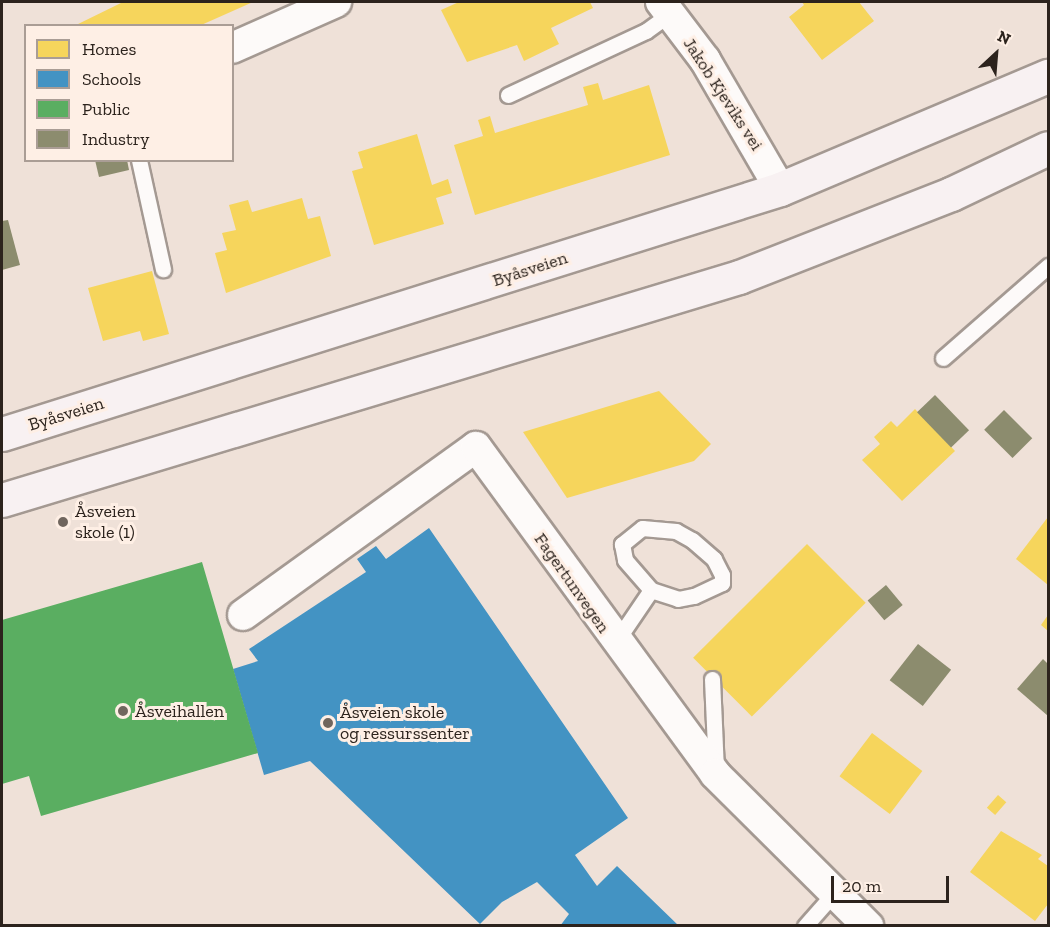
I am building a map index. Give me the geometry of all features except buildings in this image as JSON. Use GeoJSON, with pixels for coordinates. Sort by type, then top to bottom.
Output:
{"type":"FeatureCollection","features":[{"type":"Feature","properties":{"kind":"main road","name":"Byåsveien"},"geometry":{"type":"LineString","coordinates":[[2,434],[780,189],[1048,76]]}},
{"type":"Feature","properties":{"kind":"main road"},"geometry":{"type":"LineString","coordinates":[[2,500],[739,277],[951,195],[1048,148]]}},
{"type":"Feature","properties":{"kind":"street"},"geometry":{"type":"LineString","coordinates":[[234,47],[336,2]]}},
{"type":"Feature","properties":{"kind":"street","name":"Jakob Kjeviks vei"},"geometry":{"type":"LineString","coordinates":[[665,8],[705,60],[780,189]]}},
{"type":"Feature","properties":{"kind":"street","name":"Fagertunvegen"},"geometry":{"type":"LineString","coordinates":[[243,615],[476,447],[615,643],[715,774],[868,926]]}},
{"type":"Feature","properties":{"kind":"lane"},"geometry":{"type":"LineString","coordinates":[[508,95],[646,31],[665,8]]}},
{"type":"Feature","properties":{"kind":"lane"},"geometry":{"type":"LineString","coordinates":[[139,162],[163,269]]}},
{"type":"Feature","properties":{"kind":"lane"},"geometry":{"type":"LineString","coordinates":[[943,358],[1048,266]]}},
{"type":"Feature","properties":{"kind":"lane"},"geometry":{"type":"LineString","coordinates":[[642,528],[676,531],[692,540],[714,560],[722,575],[722,583],[694,596],[678,599],[651,590],[625,560],[622,544],[642,528]]}},
{"type":"Feature","properties":{"kind":"lane"},"geometry":{"type":"LineString","coordinates":[[615,643],[651,590]]}},
{"type":"Feature","properties":{"kind":"lane"},"geometry":{"type":"LineString","coordinates":[[712,679],[710,717],[719,747],[715,774]]}},
{"type":"Feature","properties":{"kind":"lane"},"geometry":{"type":"LineString","coordinates":[[805,926],[835,892]]}},
{"type":"Feature","properties":{"kind":"place","name":"Åsveien skole (1)"},"geometry":{"type":"Point","coordinates":[63,522]}},
{"type":"Feature","properties":{"kind":"place","name":"Åsveihallen"},"geometry":{"type":"Point","coordinates":[123,711]}},
{"type":"Feature","properties":{"kind":"place","name":"Åsveien skole og ressurssenter"},"geometry":{"type":"Point","coordinates":[328,723]}}]}
